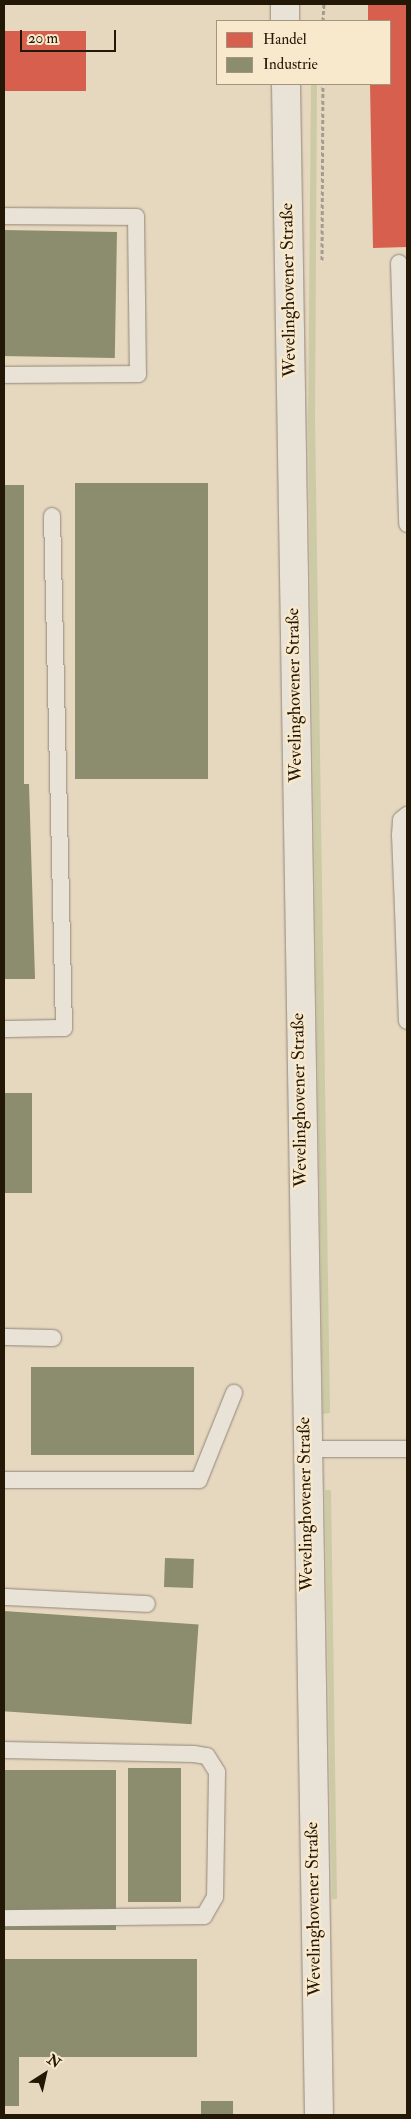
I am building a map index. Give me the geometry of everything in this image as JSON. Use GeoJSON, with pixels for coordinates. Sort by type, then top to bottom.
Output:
{"type":"FeatureCollection","features":[{"type":"Feature","properties":{"kind":"street"},"geometry":{"type":"LineString","coordinates":[[285,4],[285,20]]}},
{"type":"Feature","properties":{"kind":"street","name":"Wevelinghovener Straße"},"geometry":{"type":"LineString","coordinates":[[286,85],[305,1449],[319,2115]]}},
{"type":"Feature","properties":{"kind":"lane"},"geometry":{"type":"LineString","coordinates":[[4,216],[136,216],[138,374],[4,376]]}},
{"type":"Feature","properties":{"kind":"lane"},"geometry":{"type":"LineString","coordinates":[[399,263],[407,524]]}},
{"type":"Feature","properties":{"kind":"lane"},"geometry":{"type":"LineString","coordinates":[[4,1029],[64,1028],[52,516]]}},
{"type":"Feature","properties":{"kind":"lane"},"geometry":{"type":"LineString","coordinates":[[407,815],[402,820],[400,836],[405,908],[407,1021]]}},
{"type":"Feature","properties":{"kind":"lane"},"geometry":{"type":"LineString","coordinates":[[4,1337],[53,1338]]}},
{"type":"Feature","properties":{"kind":"lane"},"geometry":{"type":"LineString","coordinates":[[4,1480],[199,1480],[234,1393]]}},
{"type":"Feature","properties":{"kind":"lane"},"geometry":{"type":"LineString","coordinates":[[305,1449],[407,1448]]}},
{"type":"Feature","properties":{"kind":"lane"},"geometry":{"type":"LineString","coordinates":[[4,1597],[146,1604]]}},
{"type":"Feature","properties":{"kind":"lane"},"geometry":{"type":"LineString","coordinates":[[4,1750],[194,1754],[206,1756],[217,1772],[215,1897],[204,1916],[4,1918]]}},
{"type":"Feature","properties":{"kind":"path"},"geometry":{"type":"LineString","coordinates":[[323,20],[324,4]]}},
{"type":"Feature","properties":{"kind":"green space"},"geometry":{"type":"Polygon","coordinates":[[[311,85],[317,85],[315,420],[330,1413],[323,1414],[308,421],[311,85]]]}},
{"type":"Feature","properties":{"kind":"green space"},"geometry":{"type":"Polygon","coordinates":[[[325,1490],[331,1490],[337,1899],[332,1899],[325,1490]]]}},
{"type":"Feature","properties":{"kind":"building: Handel"},"geometry":{"type":"Polygon","coordinates":[[[368,4],[407,4],[407,247],[373,248],[370,85],[391,85],[391,20],[368,20],[368,4]]]}},
{"type":"Feature","properties":{"kind":"building: Handel"},"geometry":{"type":"Polygon","coordinates":[[[4,31],[86,31],[86,91],[4,91],[4,31]]]}},
{"type":"Feature","properties":{"kind":"building: Industrie"},"geometry":{"type":"Polygon","coordinates":[[[4,230],[117,232],[115,358],[4,356],[4,230]]]}},
{"type":"Feature","properties":{"kind":"building: Industrie"},"geometry":{"type":"Polygon","coordinates":[[[75,483],[208,483],[208,779],[75,779],[75,483]]]}},
{"type":"Feature","properties":{"kind":"building: Industrie"},"geometry":{"type":"Polygon","coordinates":[[[4,485],[24,485],[24,784],[4,784],[4,485]]]}},
{"type":"Feature","properties":{"kind":"building: Industrie"},"geometry":{"type":"Polygon","coordinates":[[[4,784],[29,784],[35,979],[4,979],[4,784]]]}},
{"type":"Feature","properties":{"kind":"building: Industrie"},"geometry":{"type":"Polygon","coordinates":[[[4,1093],[32,1093],[32,1193],[4,1193],[4,1093]]]}},
{"type":"Feature","properties":{"kind":"building: Industrie"},"geometry":{"type":"Polygon","coordinates":[[[31,1367],[194,1367],[194,1455],[31,1455],[31,1367]]]}},
{"type":"Feature","properties":{"kind":"building: Industrie"},"geometry":{"type":"Polygon","coordinates":[[[165,1558],[194,1559],[193,1588],[164,1587],[165,1558]]]}},
{"type":"Feature","properties":{"kind":"building: Industrie"},"geometry":{"type":"Polygon","coordinates":[[[4,1611],[199,1625],[192,1724],[4,1711],[4,1611]]]}},
{"type":"Feature","properties":{"kind":"building: Industrie"},"geometry":{"type":"Polygon","coordinates":[[[128,1768],[181,1768],[181,1902],[128,1902],[128,1768]]]}},
{"type":"Feature","properties":{"kind":"building: Industrie"},"geometry":{"type":"Polygon","coordinates":[[[4,1770],[116,1770],[116,1930],[4,1930],[4,1770]]]}},
{"type":"Feature","properties":{"kind":"building: Industrie"},"geometry":{"type":"Polygon","coordinates":[[[4,1959],[197,1959],[197,2057],[19,2057],[19,2106],[4,2106],[4,1959]]]}},
{"type":"Feature","properties":{"kind":"building: Industrie"},"geometry":{"type":"Polygon","coordinates":[[[201,2101],[233,2101],[233,2115],[201,2115],[201,2101]]]}}]}
